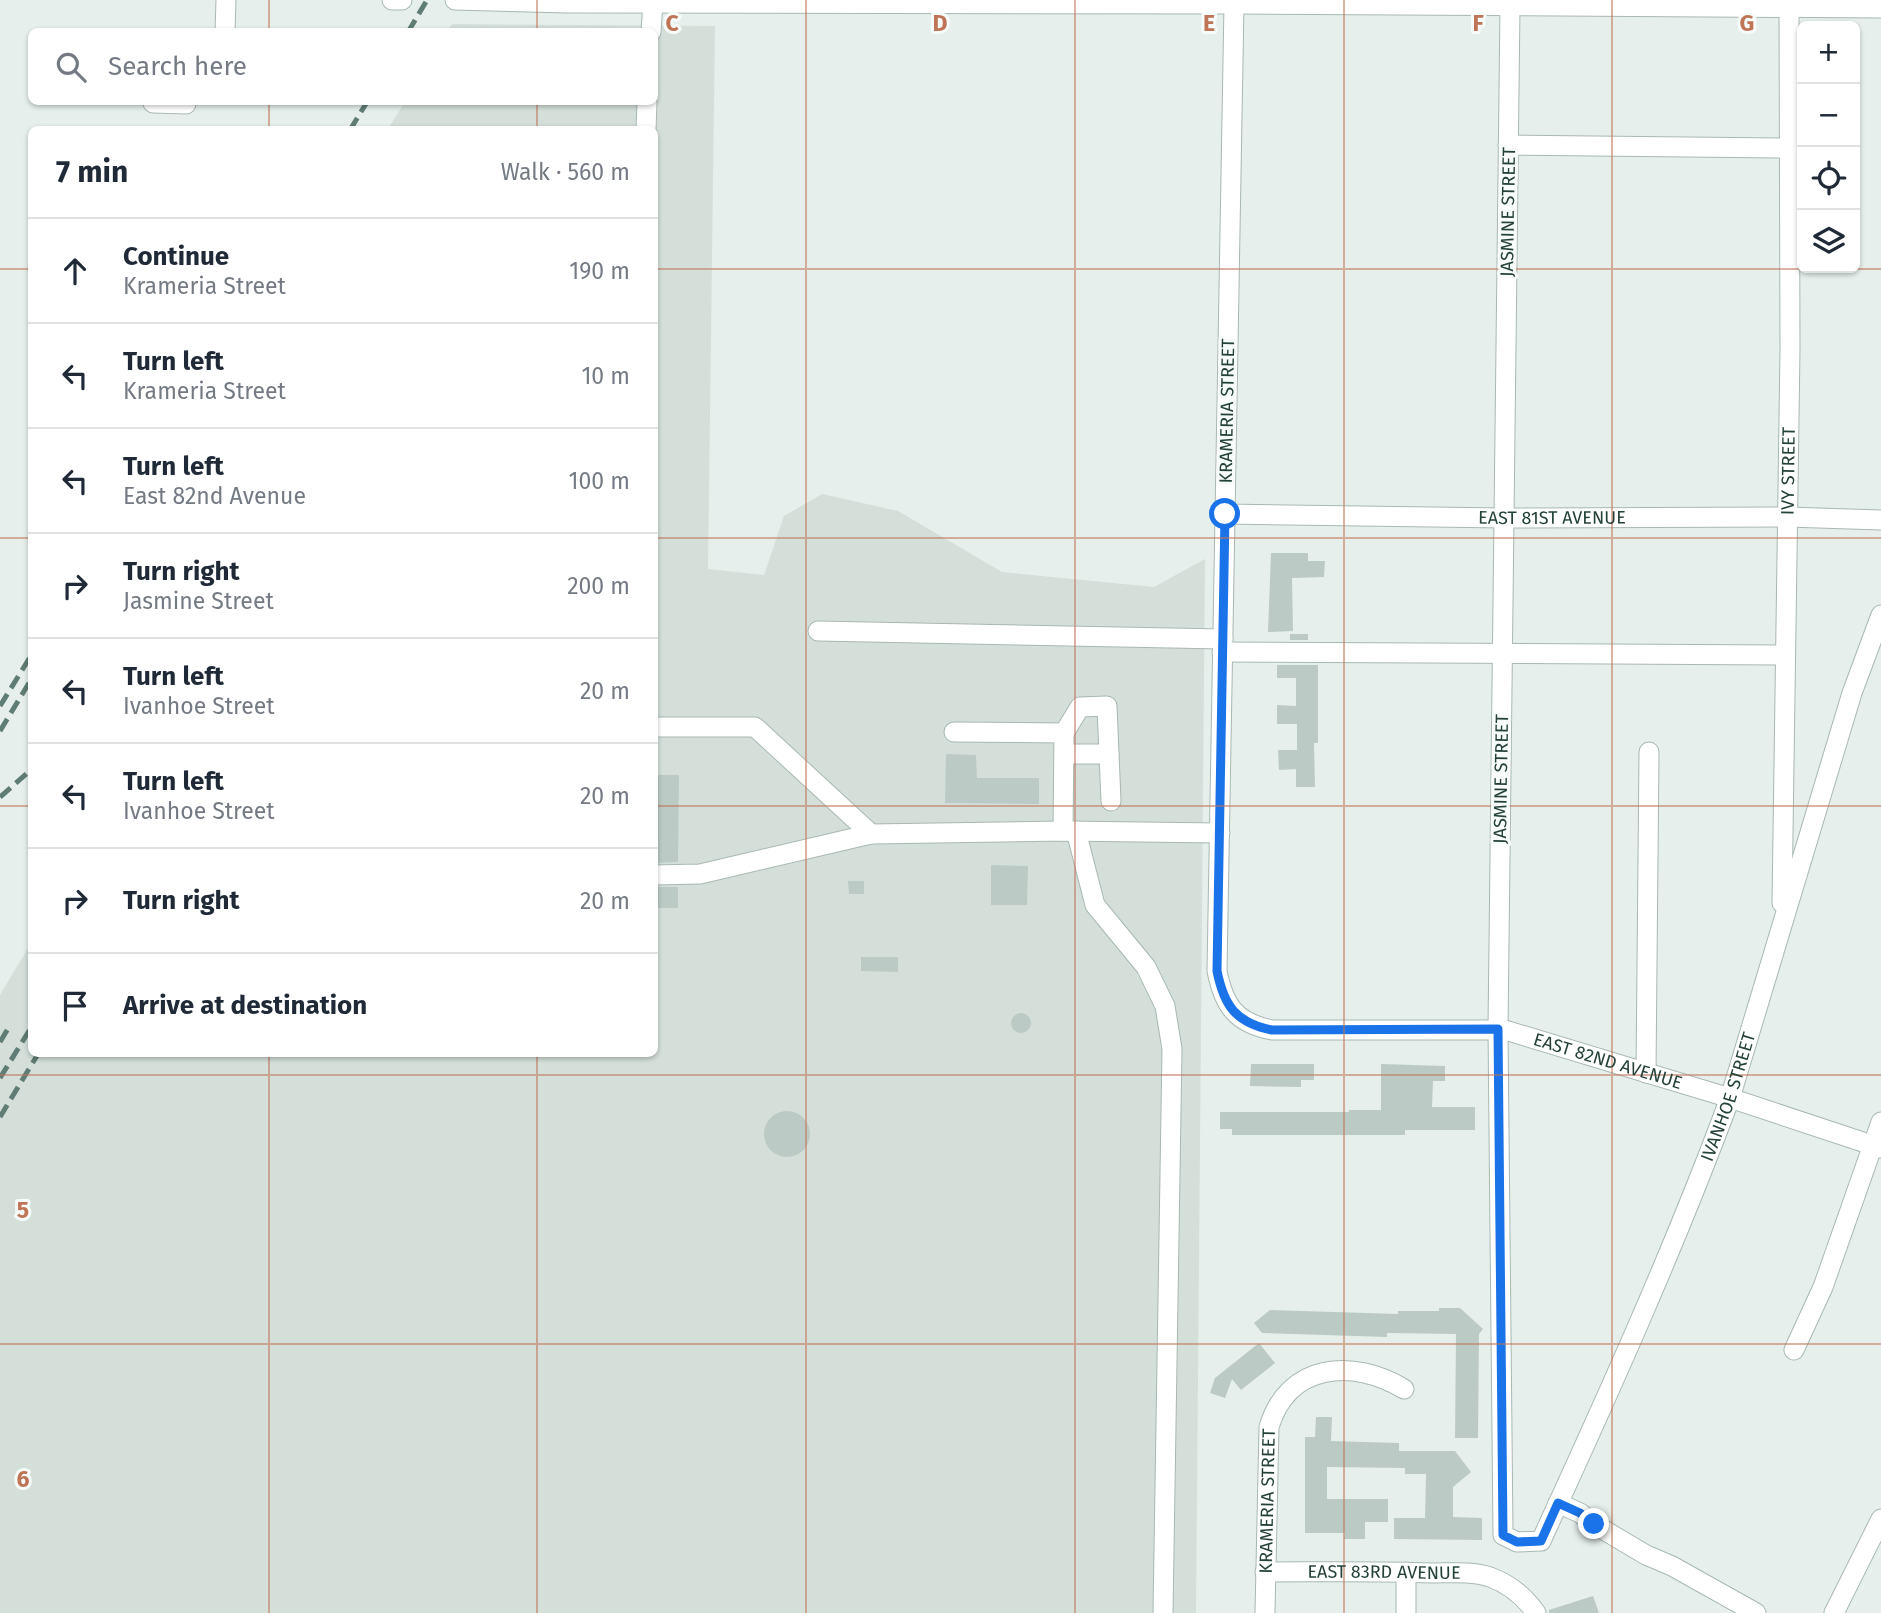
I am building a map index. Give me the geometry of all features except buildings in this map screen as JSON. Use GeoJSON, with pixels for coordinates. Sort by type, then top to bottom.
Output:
{"type":"FeatureCollection","features":[{"type":"Feature","properties":{"kind":"street"},"geometry":{"type":"LineString","coordinates":[[225,28],[226,0]]}},
{"type":"Feature","properties":{"kind":"street"},"geometry":{"type":"LineString","coordinates":[[392,0],[402,0]]}},
{"type":"Feature","properties":{"kind":"street"},"geometry":{"type":"LineString","coordinates":[[455,0],[1234,4],[1348,2],[1510,6],[1531,3],[1881,8]]}},
{"type":"Feature","properties":{"kind":"street"},"geometry":{"type":"LineString","coordinates":[[651,28],[653,2]]}},
{"type":"Feature","properties":{"kind":"street","name":"KRAMERIA STREET"},"geometry":{"type":"LineString","coordinates":[[1234,4],[1217,971],[1226,1002],[1243,1020]]}},
{"type":"Feature","properties":{"kind":"street","name":"IVY STREET"},"geometry":{"type":"LineString","coordinates":[[1781,933],[1789,148],[1783,5]]}},
{"type":"Feature","properties":{"kind":"street","name":"JASMINE STREET"},"geometry":{"type":"LineString","coordinates":[[1510,6],[1498,1029],[1503,1535],[1517,1542]]}},
{"type":"Feature","properties":{"kind":"street"},"geometry":{"type":"LineString","coordinates":[[646,126],[647,105]]}},
{"type":"Feature","properties":{"kind":"street"},"geometry":{"type":"LineString","coordinates":[[1508,145],[1789,148]]}},
{"type":"Feature","properties":{"kind":"street","name":"EAST 81ST AVENUE"},"geometry":{"type":"LineString","coordinates":[[1225,514],[1504,518],[1787,517],[1881,520]]}},
{"type":"Feature","properties":{"kind":"street","name":"IVANHOE STREET"},"geometry":{"type":"LineString","coordinates":[[1517,1542],[1541,1541],[1623,1364],[1679,1229],[1730,1098],[1852,693],[1881,615]]}},
{"type":"Feature","properties":{"kind":"street"},"geometry":{"type":"LineString","coordinates":[[818,631],[1502,653],[1785,654]]}},
{"type":"Feature","properties":{"kind":"street"},"geometry":{"type":"LineString","coordinates":[[1111,801],[1107,706],[1080,707],[1064,733],[1069,831],[1095,905],[1146,967],[1165,1006],[1172,1049],[1163,1613]]}},
{"type":"Feature","properties":{"kind":"street"},"geometry":{"type":"LineString","coordinates":[[658,727],[755,727],[871,834]]}},
{"type":"Feature","properties":{"kind":"street"},"geometry":{"type":"LineString","coordinates":[[954,732],[1064,733]]}},
{"type":"Feature","properties":{"kind":"street"},"geometry":{"type":"LineString","coordinates":[[1646,1073],[1649,752]]}},
{"type":"Feature","properties":{"kind":"street"},"geometry":{"type":"LineString","coordinates":[[1063,754],[1109,754]]}},
{"type":"Feature","properties":{"kind":"street"},"geometry":{"type":"LineString","coordinates":[[658,875],[700,874],[871,834],[1220,832]]}},
{"type":"Feature","properties":{"kind":"street","name":"EAST 82ND AVENUE"},"geometry":{"type":"LineString","coordinates":[[1243,1020],[1255,1027],[1272,1030],[1498,1029],[1730,1098],[1878,1147]]}},
{"type":"Feature","properties":{"kind":"street"},"geometry":{"type":"LineString","coordinates":[[1794,1350],[1823,1287],[1878,1147],[1881,1122]]}},
{"type":"Feature","properties":{"kind":"street","name":"KRAMERIA STREET"},"geometry":{"type":"LineString","coordinates":[[1265,1613],[1269,1427],[1281,1402],[1294,1387],[1308,1378],[1339,1370],[1368,1372],[1404,1389]]}},
{"type":"Feature","properties":{"kind":"street"},"geometry":{"type":"LineString","coordinates":[[1558,1503],[1580,1513],[1646,1555],[1672,1566],[1756,1613]]}},
{"type":"Feature","properties":{"kind":"street"},"geometry":{"type":"LineString","coordinates":[[1834,1613],[1881,1519]]}},
{"type":"Feature","properties":{"kind":"street","name":"EAST 83RD AVENUE"},"geometry":{"type":"LineString","coordinates":[[1265,1572],[1477,1574],[1501,1582],[1525,1599],[1536,1613]]}},
{"type":"Feature","properties":{"kind":"street"},"geometry":{"type":"LineString","coordinates":[[1406,1572],[1406,1613]]}},
{"type":"Feature","properties":{"kind":"shaded area"},"geometry":{"type":"Polygon","coordinates":[[[452,24],[715,26],[708,569],[764,575],[784,516],[822,494],[898,511],[1002,572],[1154,587],[1205,559],[1196,1613],[0,1613],[0,995],[28,948],[28,1057],[658,1057],[658,126],[390,126],[403,105],[658,105],[658,28],[449,28],[452,24]]]}},
{"type":"Feature","properties":{"kind":"railway"},"geometry":{"type":"LineString","coordinates":[[410,28],[427,0]]}},
{"type":"Feature","properties":{"kind":"railway"},"geometry":{"type":"LineString","coordinates":[[352,126],[365,105]]}},
{"type":"Feature","properties":{"kind":"railway"},"geometry":{"type":"LineString","coordinates":[[0,706],[28,660]]}},
{"type":"Feature","properties":{"kind":"railway"},"geometry":{"type":"LineString","coordinates":[[0,731],[28,685]]}},
{"type":"Feature","properties":{"kind":"railway"},"geometry":{"type":"LineString","coordinates":[[0,797],[28,772]]}},
{"type":"Feature","properties":{"kind":"railway"},"geometry":{"type":"LineString","coordinates":[[0,1042],[9,1027]]}},
{"type":"Feature","properties":{"kind":"railway"},"geometry":{"type":"LineString","coordinates":[[0,1078],[28,1032]]}},
{"type":"Feature","properties":{"kind":"railway"},"geometry":{"type":"LineString","coordinates":[[0,1117],[36,1057]]}},
{"type":"Feature","properties":{"kind":"route"},"geometry":{"type":"LineString","coordinates":[[1225,514],[1217,971],[1221,991],[1234,1013],[1243,1020],[1255,1027],[1272,1030],[1498,1029],[1503,1535],[1517,1542],[1541,1541],[1558,1503],[1580,1513],[1594,1524]]}}]}
